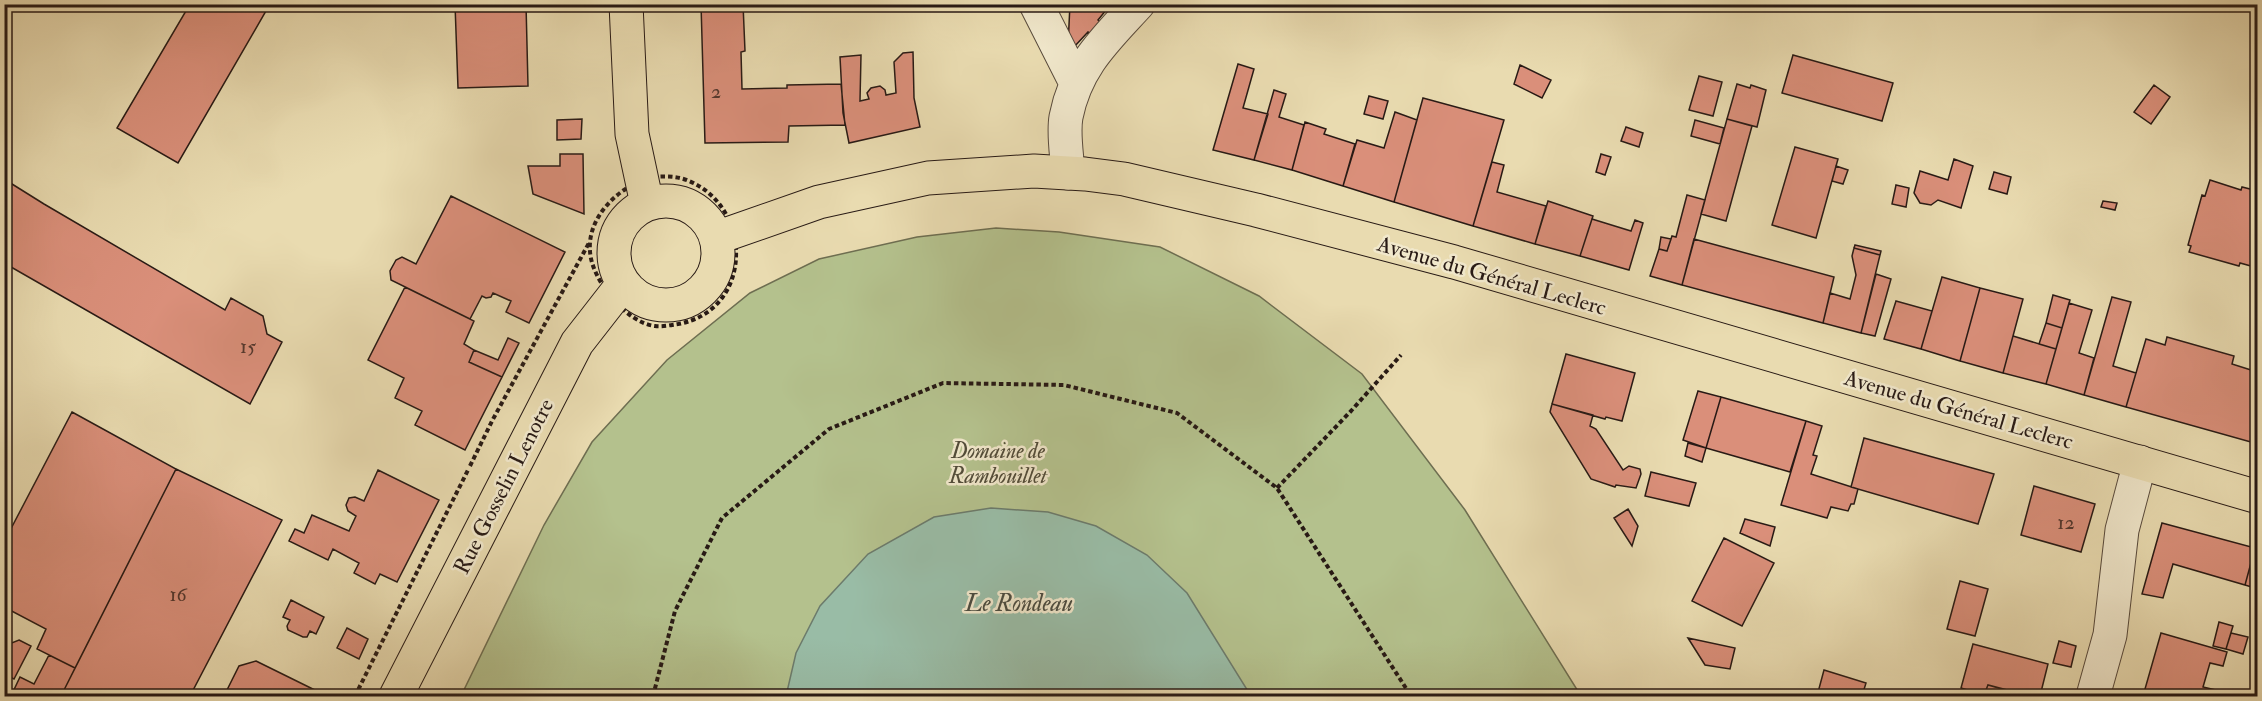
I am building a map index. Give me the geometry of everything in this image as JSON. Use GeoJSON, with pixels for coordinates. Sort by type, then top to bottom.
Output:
{"type":"FeatureCollection","features":[{"type":"Feature","properties":{"kind":"main road"},"geometry":{"type":"LineString","coordinates":[[626,4],[632,134],[645,192],[633,213],[621,226],[614,242],[618,291],[658,305],[675,305],[692,299],[705,288],[714,273],[725,235],[709,224],[697,211],[682,203],[665,201],[645,192]]}},
{"type":"Feature","properties":{"kind":"main road","name":"Avenue du Général Leclerc"},"geometry":{"type":"LineString","coordinates":[[725,235],[819,202],[928,178],[1034,171],[1068,172],[1124,179],[1256,210],[1454,262],[2258,497]]}},
{"type":"Feature","properties":{"kind":"main road","name":"Rue Gosselin Lenotre"},"geometry":{"type":"LineString","coordinates":[[396,696],[577,343],[618,291]]}},
{"type":"Feature","properties":{"kind":"lane"},"geometry":{"type":"LineString","coordinates":[[1036,4],[1077,83]]}},
{"type":"Feature","properties":{"kind":"lane"},"geometry":{"type":"LineString","coordinates":[[1068,172],[1065,118],[1077,83],[1091,56],[1138,4]]}},
{"type":"Feature","properties":{"kind":"lane"},"geometry":{"type":"LineString","coordinates":[[2093,696],[2110,635],[2122,530],[2140,462]]}},
{"type":"Feature","properties":{"kind":"path"},"geometry":{"type":"LineString","coordinates":[[355,696],[492,421],[590,241],[606,206],[624,190],[645,192],[653,177],[678,177],[702,187],[719,205],[725,235],[738,256],[732,283],[717,303],[703,314],[679,324],[653,326],[632,315],[618,291],[607,293],[596,271],[590,252],[590,241]]}},
{"type":"Feature","properties":{"kind":"path"},"geometry":{"type":"LineString","coordinates":[[1277,488],[1401,355]]}},
{"type":"Feature","properties":{"kind":"path"},"geometry":{"type":"LineString","coordinates":[[653,696],[675,611],[722,518],[829,429],[943,383],[1064,385],[1177,413],[1277,488],[1411,696]]}},
{"type":"Feature","properties":{"kind":"green space","name":"Domaine de Rambouillet"},"geometry":{"type":"Polygon","coordinates":[[[996,228],[1059,232],[1160,247],[1259,296],[1362,374],[1465,510],[1581,696],[461,696],[544,525],[592,442],[667,360],[750,293],[819,259],[917,237],[996,228]]]}},
{"type":"Feature","properties":{"kind":"water","name":"Le Rondeau"},"geometry":{"type":"Polygon","coordinates":[[[991,508],[1048,512],[1096,526],[1147,555],[1187,593],[1251,696],[786,696],[796,653],[820,606],[868,554],[934,517],[991,508]]]}},
{"type":"Feature","properties":{"kind":"building"},"geometry":{"type":"Polygon","coordinates":[[[190,4],[270,4],[178,163],[117,128],[190,4]]]}},
{"type":"Feature","properties":{"kind":"building"},"geometry":{"type":"Polygon","coordinates":[[[455,4],[526,4],[528,86],[458,88],[455,4]]]}},
{"type":"Feature","properties":{"kind":"building"},"geometry":{"type":"Polygon","coordinates":[[[701,4],[743,4],[745,51],[741,52],[742,89],[841,84],[845,125],[789,126],[788,142],[705,143],[701,4]]]}},
{"type":"Feature","properties":{"kind":"building"},"geometry":{"type":"Polygon","coordinates":[[[1070,4],[1111,4],[1098,20],[1101,23],[1093,35],[1088,32],[1073,48],[1068,46],[1070,4]]]}},
{"type":"Feature","properties":{"kind":"building"},"geometry":{"type":"Polygon","coordinates":[[[913,52],[914,98],[920,127],[849,143],[843,113],[840,57],[861,55],[860,101],[869,99],[867,93],[871,88],[880,86],[885,90],[886,95],[896,93],[894,62],[903,53],[913,52]]]}},
{"type":"Feature","properties":{"kind":"building"},"geometry":{"type":"Polygon","coordinates":[[[1793,55],[1893,83],[1882,121],[1782,93],[1793,55]]]}},
{"type":"Feature","properties":{"kind":"building"},"geometry":{"type":"Polygon","coordinates":[[[1238,64],[1254,69],[1243,108],[1268,114],[1254,160],[1213,150],[1238,64]]]}},
{"type":"Feature","properties":{"kind":"building"},"geometry":{"type":"Polygon","coordinates":[[[1520,65],[1551,80],[1542,98],[1514,84],[1520,65]]]}},
{"type":"Feature","properties":{"kind":"building"},"geometry":{"type":"Polygon","coordinates":[[[1699,76],[1722,82],[1713,116],[1689,110],[1699,76]]]}},
{"type":"Feature","properties":{"kind":"building"},"geometry":{"type":"Polygon","coordinates":[[[1737,84],[1750,88],[1751,85],[1766,90],[1757,127],[1727,119],[1737,84]]]}},
{"type":"Feature","properties":{"kind":"building"},"geometry":{"type":"Polygon","coordinates":[[[2154,85],[2170,97],[2151,124],[2134,112],[2154,85]]]}},
{"type":"Feature","properties":{"kind":"building"},"geometry":{"type":"Polygon","coordinates":[[[1274,90],[1286,94],[1279,117],[1304,125],[1292,170],[1254,160],[1274,90]]]}},
{"type":"Feature","properties":{"kind":"building"},"geometry":{"type":"Polygon","coordinates":[[[1369,96],[1388,101],[1383,119],[1364,114],[1369,96]]]}},
{"type":"Feature","properties":{"kind":"building"},"geometry":{"type":"Polygon","coordinates":[[[1423,98],[1504,120],[1473,226],[1394,202],[1423,98]]]}},
{"type":"Feature","properties":{"kind":"building"},"geometry":{"type":"Polygon","coordinates":[[[1395,112],[1417,120],[1394,202],[1343,186],[1357,140],[1384,148],[1395,112]]]}},
{"type":"Feature","properties":{"kind":"building"},"geometry":{"type":"Polygon","coordinates":[[[582,119],[581,139],[557,140],[557,120],[582,119]]]}},
{"type":"Feature","properties":{"kind":"building"},"geometry":{"type":"Polygon","coordinates":[[[1727,119],[1752,126],[1726,221],[1701,214],[1727,119]]]}},
{"type":"Feature","properties":{"kind":"building"},"geometry":{"type":"Polygon","coordinates":[[[1695,120],[1724,128],[1720,144],[1691,136],[1695,120]]]}},
{"type":"Feature","properties":{"kind":"building"},"geometry":{"type":"Polygon","coordinates":[[[1305,122],[1326,129],[1324,134],[1355,144],[1343,186],[1292,170],[1305,122]]]}},
{"type":"Feature","properties":{"kind":"building"},"geometry":{"type":"Polygon","coordinates":[[[1626,127],[1643,133],[1639,147],[1621,141],[1626,127]]]}},
{"type":"Feature","properties":{"kind":"building"},"geometry":{"type":"Polygon","coordinates":[[[1795,147],[1838,159],[1816,238],[1772,225],[1795,147]]]}},
{"type":"Feature","properties":{"kind":"building"},"geometry":{"type":"Polygon","coordinates":[[[560,154],[583,154],[584,214],[533,194],[528,166],[560,166],[560,154]]]}},
{"type":"Feature","properties":{"kind":"building"},"geometry":{"type":"Polygon","coordinates":[[[1601,154],[1611,157],[1605,175],[1596,172],[1601,154]]]}},
{"type":"Feature","properties":{"kind":"building"},"geometry":{"type":"Polygon","coordinates":[[[1954,159],[1973,166],[1961,208],[1938,200],[1931,205],[1920,203],[1914,193],[1920,171],[1948,180],[1954,159]]]}},
{"type":"Feature","properties":{"kind":"building"},"geometry":{"type":"Polygon","coordinates":[[[1492,162],[1504,165],[1497,192],[1546,206],[1535,244],[1473,226],[1492,162]]]}},
{"type":"Feature","properties":{"kind":"building"},"geometry":{"type":"Polygon","coordinates":[[[1836,166],[1848,170],[1843,184],[1832,181],[1836,166]]]}},
{"type":"Feature","properties":{"kind":"building"},"geometry":{"type":"Polygon","coordinates":[[[1994,172],[2011,177],[2007,194],[1989,189],[1994,172]]]}},
{"type":"Feature","properties":{"kind":"building"},"geometry":{"type":"Polygon","coordinates":[[[4,179],[225,310],[231,298],[263,316],[267,334],[282,342],[250,404],[4,263],[4,179]]]}},
{"type":"Feature","properties":{"kind":"building"},"geometry":{"type":"Polygon","coordinates":[[[2210,180],[2241,190],[2242,187],[2258,191],[2258,268],[2240,263],[2239,266],[2189,252],[2191,246],[2188,245],[2202,195],[2205,196],[2210,180]]]}},
{"type":"Feature","properties":{"kind":"building"},"geometry":{"type":"Polygon","coordinates":[[[1896,185],[1909,188],[1906,207],[1892,204],[1896,185]]]}},
{"type":"Feature","properties":{"kind":"building"},"geometry":{"type":"Polygon","coordinates":[[[1687,195],[1705,200],[1682,285],[1650,276],[1659,249],[1667,251],[1672,236],[1676,237],[1687,195]]]}},
{"type":"Feature","properties":{"kind":"building"},"geometry":{"type":"Polygon","coordinates":[[[451,196],[565,252],[529,323],[506,312],[511,301],[493,293],[491,297],[482,296],[470,319],[391,280],[390,271],[396,260],[402,257],[416,264],[451,196]]]}},
{"type":"Feature","properties":{"kind":"building"},"geometry":{"type":"Polygon","coordinates":[[[1548,201],[1593,216],[1580,256],[1535,244],[1548,201]]]}},
{"type":"Feature","properties":{"kind":"building"},"geometry":{"type":"Polygon","coordinates":[[[2103,201],[2117,203],[2115,210],[2101,207],[2103,201]]]}},
{"type":"Feature","properties":{"kind":"building"},"geometry":{"type":"Polygon","coordinates":[[[1592,219],[1631,231],[1635,220],[1643,223],[1629,270],[1580,256],[1592,219]]]}},
{"type":"Feature","properties":{"kind":"building"},"geometry":{"type":"Polygon","coordinates":[[[1661,237],[1671,239],[1667,251],[1659,249],[1661,237]]]}},
{"type":"Feature","properties":{"kind":"building"},"geometry":{"type":"Polygon","coordinates":[[[1694,239],[1834,277],[1823,323],[1682,285],[1694,239]]]}},
{"type":"Feature","properties":{"kind":"building"},"geometry":{"type":"Polygon","coordinates":[[[1855,245],[1881,251],[1880,255],[1854,248],[1855,245]]]}},
{"type":"Feature","properties":{"kind":"building"},"geometry":{"type":"Polygon","coordinates":[[[1854,248],[1880,255],[1861,333],[1823,323],[1830,293],[1850,299],[1856,275],[1852,256],[1854,248]]]}},
{"type":"Feature","properties":{"kind":"building"},"geometry":{"type":"Polygon","coordinates":[[[1876,274],[1891,279],[1875,336],[1861,333],[1876,274]]]}},
{"type":"Feature","properties":{"kind":"building"},"geometry":{"type":"Polygon","coordinates":[[[1942,277],[1980,288],[1960,361],[1921,349],[1942,277]]]}},
{"type":"Feature","properties":{"kind":"building"},"geometry":{"type":"Polygon","coordinates":[[[405,287],[474,321],[464,344],[474,350],[469,362],[502,377],[465,450],[415,425],[422,411],[395,398],[404,378],[368,360],[405,287]]]}},
{"type":"Feature","properties":{"kind":"building"},"geometry":{"type":"Polygon","coordinates":[[[1980,288],[2023,299],[2003,373],[1960,361],[1980,288]]]}},
{"type":"Feature","properties":{"kind":"building"},"geometry":{"type":"Polygon","coordinates":[[[2053,295],[2070,300],[2062,328],[2046,323],[2053,295]]]}},
{"type":"Feature","properties":{"kind":"building"},"geometry":{"type":"Polygon","coordinates":[[[2112,297],[2131,302],[2113,366],[2136,373],[2126,407],[2084,395],[2112,297]]]}},
{"type":"Feature","properties":{"kind":"building"},"geometry":{"type":"Polygon","coordinates":[[[1896,301],[1932,311],[1921,349],[1884,339],[1896,301]]]}},
{"type":"Feature","properties":{"kind":"building"},"geometry":{"type":"Polygon","coordinates":[[[2069,303],[2092,310],[2079,353],[2094,358],[2084,395],[2046,384],[2069,303]]]}},
{"type":"Feature","properties":{"kind":"building"},"geometry":{"type":"Polygon","coordinates":[[[2046,323],[2062,328],[2056,349],[2039,344],[2046,323]]]}},
{"type":"Feature","properties":{"kind":"building"},"geometry":{"type":"Polygon","coordinates":[[[2013,336],[2056,349],[2046,384],[2003,373],[2013,336]]]}},
{"type":"Feature","properties":{"kind":"building"},"geometry":{"type":"Polygon","coordinates":[[[2167,337],[2234,356],[2232,364],[2251,370],[2253,362],[2258,363],[2258,444],[2126,407],[2146,339],[2165,345],[2167,337]]]}},
{"type":"Feature","properties":{"kind":"building"},"geometry":{"type":"Polygon","coordinates":[[[508,338],[519,343],[502,377],[469,362],[474,350],[498,360],[508,338]]]}},
{"type":"Feature","properties":{"kind":"building"},"geometry":{"type":"Polygon","coordinates":[[[1566,354],[1635,373],[1622,421],[1606,417],[1605,419],[1552,404],[1566,354]]]}},
{"type":"Feature","properties":{"kind":"building"},"geometry":{"type":"Polygon","coordinates":[[[1698,391],[1721,397],[1706,448],[1683,440],[1698,391]]]}},
{"type":"Feature","properties":{"kind":"building"},"geometry":{"type":"Polygon","coordinates":[[[1721,397],[1806,421],[1790,472],[1706,448],[1721,397]]]}},
{"type":"Feature","properties":{"kind":"building"},"geometry":{"type":"Polygon","coordinates":[[[1552,404],[1593,415],[1590,426],[1596,429],[1623,470],[1629,466],[1640,469],[1641,474],[1636,488],[1616,485],[1615,487],[1591,479],[1550,412],[1552,404]]]}},
{"type":"Feature","properties":{"kind":"building"},"geometry":{"type":"Polygon","coordinates":[[[72,412],[176,469],[75,668],[37,649],[46,629],[4,607],[4,542],[72,412]]]}},
{"type":"Feature","properties":{"kind":"building"},"geometry":{"type":"Polygon","coordinates":[[[1806,421],[1822,426],[1813,455],[1817,456],[1811,474],[1858,489],[1854,504],[1851,504],[1848,511],[1831,507],[1827,518],[1781,505],[1806,421]]]}},
{"type":"Feature","properties":{"kind":"building"},"geometry":{"type":"Polygon","coordinates":[[[1864,438],[1994,474],[1978,524],[1851,487],[1864,438]]]}},
{"type":"Feature","properties":{"kind":"building"},"geometry":{"type":"Polygon","coordinates":[[[1688,443],[1706,448],[1702,462],[1685,456],[1688,443]]]}},
{"type":"Feature","properties":{"kind":"building"},"geometry":{"type":"Polygon","coordinates":[[[176,469],[282,520],[190,696],[61,696],[176,469]]]}},
{"type":"Feature","properties":{"kind":"building"},"geometry":{"type":"Polygon","coordinates":[[[378,470],[439,500],[397,582],[380,574],[375,584],[354,573],[359,563],[333,549],[328,560],[289,541],[295,529],[304,533],[312,515],[349,531],[356,516],[348,511],[346,505],[349,498],[355,497],[364,501],[378,470]]]}},
{"type":"Feature","properties":{"kind":"building"},"geometry":{"type":"Polygon","coordinates":[[[1651,472],[1696,483],[1689,506],[1645,496],[1651,472]]]}},
{"type":"Feature","properties":{"kind":"building"},"geometry":{"type":"Polygon","coordinates":[[[2034,486],[2095,504],[2081,552],[2021,535],[2034,486]]]}},
{"type":"Feature","properties":{"kind":"building"},"geometry":{"type":"Polygon","coordinates":[[[1628,509],[1638,526],[1632,546],[1614,518],[1628,509]]]}},
{"type":"Feature","properties":{"kind":"building"},"geometry":{"type":"Polygon","coordinates":[[[1745,519],[1775,527],[1770,546],[1740,533],[1745,519]]]}},
{"type":"Feature","properties":{"kind":"building"},"geometry":{"type":"Polygon","coordinates":[[[2162,523],[2255,548],[2245,585],[2173,564],[2163,598],[2142,594],[2162,523]]]}},
{"type":"Feature","properties":{"kind":"building"},"geometry":{"type":"Polygon","coordinates":[[[1724,538],[1774,563],[1742,626],[1692,601],[1724,538]]]}},
{"type":"Feature","properties":{"kind":"building"},"geometry":{"type":"Polygon","coordinates":[[[2255,548],[2258,549],[2258,589],[2245,585],[2255,548]]]}},
{"type":"Feature","properties":{"kind":"building"},"geometry":{"type":"Polygon","coordinates":[[[1960,581],[1988,589],[1975,636],[1947,629],[1960,581]]]}},
{"type":"Feature","properties":{"kind":"building"},"geometry":{"type":"Polygon","coordinates":[[[291,600],[324,617],[316,634],[310,631],[307,637],[303,637],[288,630],[290,620],[283,617],[291,600]]]}},
{"type":"Feature","properties":{"kind":"building"},"geometry":{"type":"Polygon","coordinates":[[[2219,622],[2233,626],[2226,649],[2213,646],[2219,622]]]}},
{"type":"Feature","properties":{"kind":"building"},"geometry":{"type":"Polygon","coordinates":[[[347,628],[368,639],[359,659],[337,648],[347,628]]]}},
{"type":"Feature","properties":{"kind":"building"},"geometry":{"type":"Polygon","coordinates":[[[2161,633],[2227,652],[2223,666],[2210,663],[2203,687],[2216,690],[2214,696],[2143,696],[2161,633]]]}},
{"type":"Feature","properties":{"kind":"building"},"geometry":{"type":"Polygon","coordinates":[[[2231,633],[2248,637],[2243,654],[2226,649],[2231,633]]]}},
{"type":"Feature","properties":{"kind":"building"},"geometry":{"type":"Polygon","coordinates":[[[1688,638],[1735,648],[1730,669],[1705,665],[1688,638]]]}},
{"type":"Feature","properties":{"kind":"building"},"geometry":{"type":"Polygon","coordinates":[[[19,640],[31,646],[14,679],[4,674],[4,646],[19,640]]]}},
{"type":"Feature","properties":{"kind":"building"},"geometry":{"type":"Polygon","coordinates":[[[2059,641],[2076,646],[2071,667],[2053,663],[2059,641]]]}},
{"type":"Feature","properties":{"kind":"building"},"geometry":{"type":"Polygon","coordinates":[[[1973,644],[2048,664],[2040,696],[2030,696],[1988,685],[1984,695],[1961,688],[1973,644]]]}},
{"type":"Feature","properties":{"kind":"building"},"geometry":{"type":"Polygon","coordinates":[[[49,655],[75,668],[61,696],[11,696],[20,677],[34,684],[49,655]]]}},
{"type":"Feature","properties":{"kind":"building"},"geometry":{"type":"Polygon","coordinates":[[[256,661],[327,696],[224,696],[239,666],[256,661]]]}},
{"type":"Feature","properties":{"kind":"building"},"geometry":{"type":"Polygon","coordinates":[[[1824,670],[1866,683],[1862,696],[1817,696],[1824,670]]]}},
{"type":"Feature","properties":{"kind":"building"},"geometry":{"type":"Polygon","coordinates":[[[1988,685],[2002,689],[1999,696],[1984,695],[1988,685]]]}}]}
